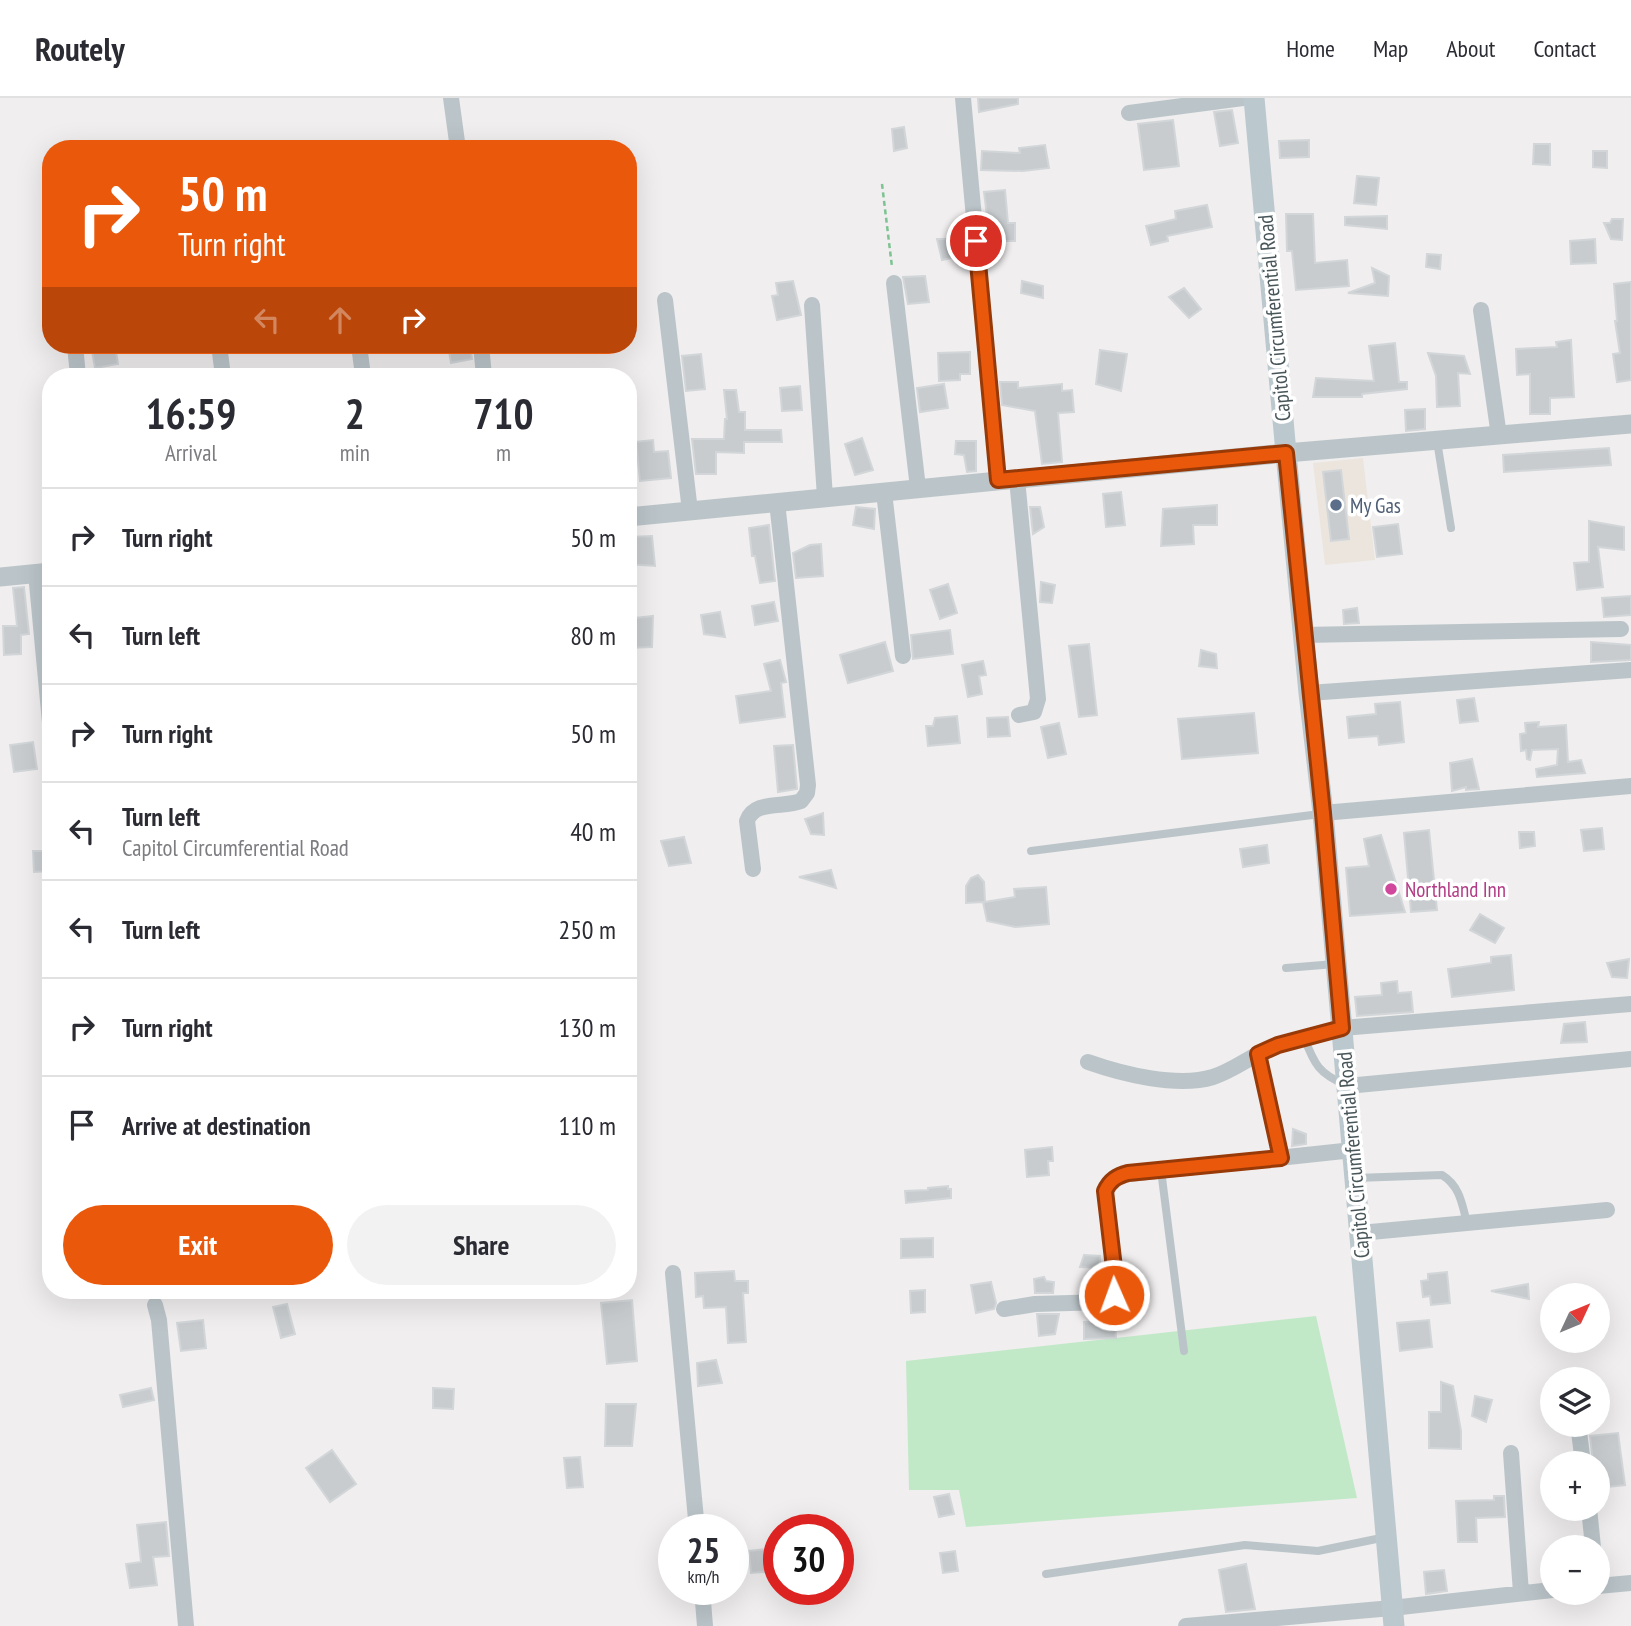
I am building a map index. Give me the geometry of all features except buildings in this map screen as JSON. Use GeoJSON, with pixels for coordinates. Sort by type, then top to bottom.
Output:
{"type":"FeatureCollection","features":[{"type":"Feature","properties":{"kind":"main road","name":"Capitol Circumferential Road"},"geometry":{"type":"LineString","coordinates":[[1254,98],[1303,635],[1323,813],[1393,1617]]}},
{"type":"Feature","properties":{"kind":"street"},"geometry":{"type":"LineString","coordinates":[[451,98],[457,140]]}},
{"type":"Feature","properties":{"kind":"street"},"geometry":{"type":"LineString","coordinates":[[963,98],[1008,480],[1038,699],[1034,712],[1019,715]]}},
{"type":"Feature","properties":{"kind":"street"},"geometry":{"type":"LineString","coordinates":[[1129,113],[1243,98]]}},
{"type":"Feature","properties":{"kind":"street"},"geometry":{"type":"LineString","coordinates":[[894,283],[918,488]]}},
{"type":"Feature","properties":{"kind":"street"},"geometry":{"type":"LineString","coordinates":[[664,300],[691,510]]}},
{"type":"Feature","properties":{"kind":"street"},"geometry":{"type":"LineString","coordinates":[[813,305],[825,497]]}},
{"type":"Feature","properties":{"kind":"street"},"geometry":{"type":"LineString","coordinates":[[1481,310],[1499,436]]}},
{"type":"Feature","properties":{"kind":"street"},"geometry":{"type":"LineString","coordinates":[[637,516],[1286,453],[1631,424]]}},
{"type":"Feature","properties":{"kind":"street"},"geometry":{"type":"LineString","coordinates":[[884,492],[903,656]]}},
{"type":"Feature","properties":{"kind":"street"},"geometry":{"type":"LineString","coordinates":[[753,869],[748,815],[757,808],[801,801],[807,793],[808,785],[777,502]]}},
{"type":"Feature","properties":{"kind":"street"},"geometry":{"type":"LineString","coordinates":[[0,576],[42,572]]}},
{"type":"Feature","properties":{"kind":"street"},"geometry":{"type":"LineString","coordinates":[[1303,635],[1621,629]]}},
{"type":"Feature","properties":{"kind":"street"},"geometry":{"type":"LineString","coordinates":[[1309,693],[1631,670]]}},
{"type":"Feature","properties":{"kind":"street"},"geometry":{"type":"LineString","coordinates":[[1323,813],[1631,786]]}},
{"type":"Feature","properties":{"kind":"street"},"geometry":{"type":"LineString","coordinates":[[1088,1062],[1118,1073],[1149,1079],[1191,1080],[1231,1070],[1258,1054],[1304,1037],[1342,1028],[1631,1004]]}},
{"type":"Feature","properties":{"kind":"street"},"geometry":{"type":"LineString","coordinates":[[1258,1054],[1281,1158]]}},
{"type":"Feature","properties":{"kind":"street"},"geometry":{"type":"LineString","coordinates":[[1347,1086],[1631,1059]]}},
{"type":"Feature","properties":{"kind":"street"},"geometry":{"type":"LineString","coordinates":[[1004,1310],[1035,1304],[1099,1303],[1114,1295],[1115,1276],[1105,1191],[1108,1184],[1120,1175],[1353,1150]]}},
{"type":"Feature","properties":{"kind":"street"},"geometry":{"type":"LineString","coordinates":[[1360,1233],[1607,1210]]}},
{"type":"Feature","properties":{"kind":"street"},"geometry":{"type":"LineString","coordinates":[[673,1273],[696,1514]]}},
{"type":"Feature","properties":{"kind":"street"},"geometry":{"type":"LineString","coordinates":[[155,1304],[159,1321],[186,1626]]}},
{"type":"Feature","properties":{"kind":"street"},"geometry":{"type":"LineString","coordinates":[[1511,1453],[1521,1593]]}},
{"type":"Feature","properties":{"kind":"street"},"geometry":{"type":"LineString","coordinates":[[1610,1585],[1631,1583]]}},
{"type":"Feature","properties":{"kind":"street"},"geometry":{"type":"LineString","coordinates":[[1186,1626],[1393,1617],[1540,1591]]}},
{"type":"Feature","properties":{"kind":"street"},"geometry":{"type":"LineString","coordinates":[[703,1605],[705,1626]]}},
{"type":"Feature","properties":{"kind":"lane"},"geometry":{"type":"LineString","coordinates":[[1437,441],[1451,528]]}},
{"type":"Feature","properties":{"kind":"lane"},"geometry":{"type":"LineString","coordinates":[[1031,850],[1323,813]]}},
{"type":"Feature","properties":{"kind":"lane"},"geometry":{"type":"LineString","coordinates":[[1286,968],[1336,964]]}},
{"type":"Feature","properties":{"kind":"lane"},"geometry":{"type":"LineString","coordinates":[[1304,1037],[1317,1067],[1328,1078],[1347,1086]]}},
{"type":"Feature","properties":{"kind":"lane"},"geometry":{"type":"LineString","coordinates":[[1161,1170],[1184,1351]]}},
{"type":"Feature","properties":{"kind":"lane"},"geometry":{"type":"LineString","coordinates":[[1355,1178],[1442,1175],[1452,1181],[1459,1191],[1467,1223]]}},
{"type":"Feature","properties":{"kind":"lane"},"geometry":{"type":"LineString","coordinates":[[1046,1574],[1245,1545],[1318,1551],[1386,1537]]}},
{"type":"Feature","properties":{"kind":"path"},"geometry":{"type":"LineString","coordinates":[[882,184],[894,283]]}},
{"type":"Feature","properties":{"kind":"shaded area"},"geometry":{"type":"Polygon","coordinates":[[[1363,458],[1375,560],[1325,565],[1313,463],[1363,458]]]}},
{"type":"Feature","properties":{"kind":"green space"},"geometry":{"type":"Polygon","coordinates":[[[1316,1316],[1357,1498],[966,1527],[959,1490],[909,1490],[906,1361],[1316,1316]]]}},
{"type":"Feature","properties":{"kind":"place","name":"My Gas"},"geometry":{"type":"Point","coordinates":[1336,505]}},
{"type":"Feature","properties":{"kind":"place","name":"Northland Inn"},"geometry":{"type":"Point","coordinates":[1391,889]}},
{"type":"Feature","properties":{"kind":"route"},"geometry":{"type":"LineString","coordinates":[[976,241],[998,480],[1286,453],[1342,1028],[1278,1045],[1258,1054],[1281,1158],[1128,1173],[1120,1175],[1108,1184],[1105,1191],[1115,1276],[1114,1295]]}}]}
